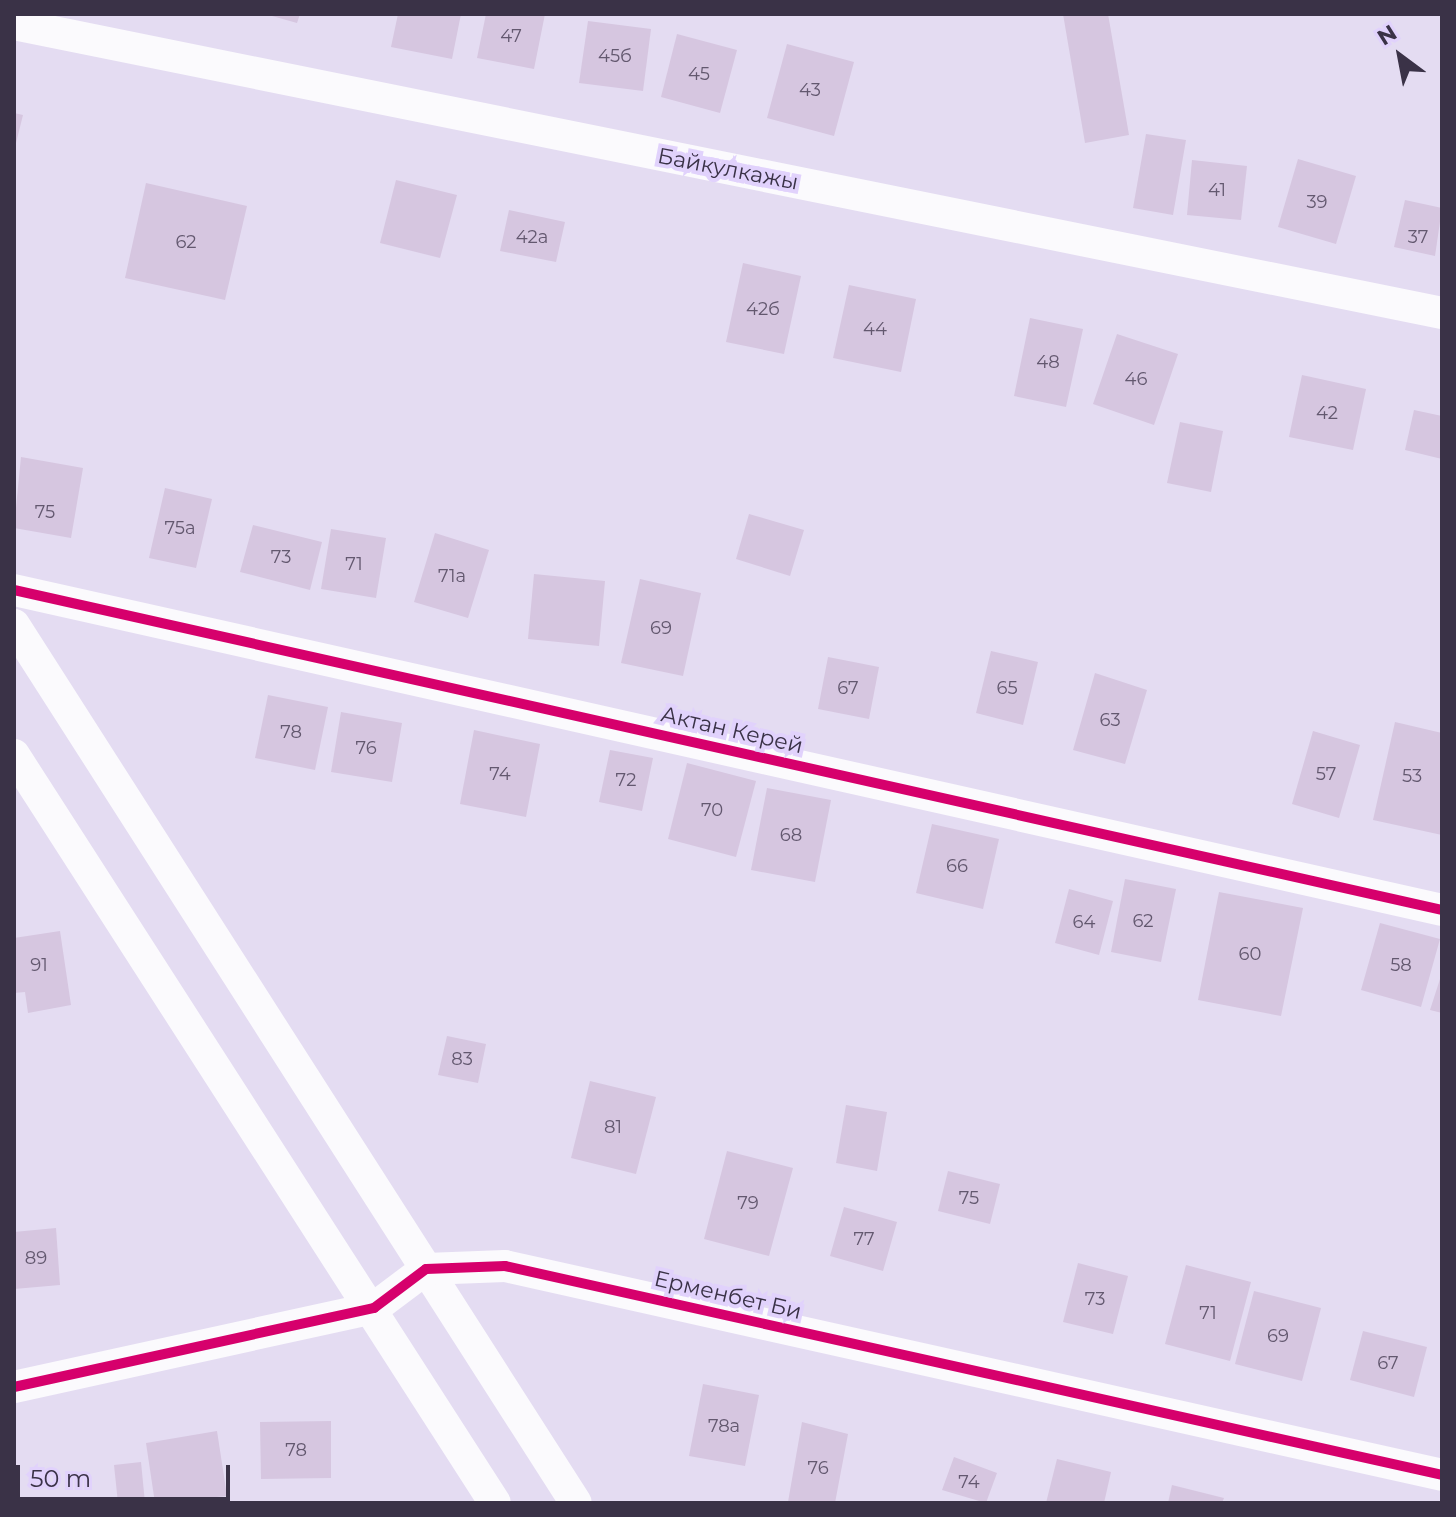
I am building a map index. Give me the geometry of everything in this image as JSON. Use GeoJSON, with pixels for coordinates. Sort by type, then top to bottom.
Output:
{"type":"FeatureCollection","features":[{"type":"Feature","properties":{"kind":"street","name":"Байкулкажы"},"geometry":{"type":"LineString","coordinates":[[14,24],[1442,313]]}},
{"type":"Feature","properties":{"kind":"street","name":"Актан Керей"},"geometry":{"type":"LineString","coordinates":[[14,590],[1442,910]]}},
{"type":"Feature","properties":{"kind":"street"},"geometry":{"type":"LineString","coordinates":[[14,625],[576,1503]]}},
{"type":"Feature","properties":{"kind":"street"},"geometry":{"type":"LineString","coordinates":[[14,755],[23,787],[374,1308],[495,1503]]}},
{"type":"Feature","properties":{"kind":"street","name":"Ерменбет Би"},"geometry":{"type":"LineString","coordinates":[[426,1269],[505,1266],[1442,1475]]}},
{"type":"Feature","properties":{"kind":"street"},"geometry":{"type":"LineString","coordinates":[[14,1387],[374,1308],[426,1269]]}},
{"type":"Feature","properties":{"kind":"building"},"geometry":{"type":"Polygon","coordinates":[[[265,14],[300,14],[297,23],[265,14]]]}},
{"type":"Feature","properties":{"kind":"building"},"geometry":{"type":"Polygon","coordinates":[[[398,14],[461,14],[452,59],[391,47],[398,14]]]}},
{"type":"Feature","properties":{"kind":"building"},"geometry":{"type":"Polygon","coordinates":[[[486,14],[545,14],[534,69],[477,58],[486,14]]]}},
{"type":"Feature","properties":{"kind":"building"},"geometry":{"type":"Polygon","coordinates":[[[1063,14],[1108,14],[1129,135],[1085,143],[1063,14]]]}},
{"type":"Feature","properties":{"kind":"building"},"geometry":{"type":"Polygon","coordinates":[[[588,21],[651,29],[643,91],[579,83],[588,21]]]}},
{"type":"Feature","properties":{"kind":"building"},"geometry":{"type":"Polygon","coordinates":[[[677,34],[737,50],[720,113],[661,97],[677,34]]]}},
{"type":"Feature","properties":{"kind":"building"},"geometry":{"type":"Polygon","coordinates":[[[787,44],[854,62],[834,136],[767,118],[787,44]]]}},
{"type":"Feature","properties":{"kind":"building"},"geometry":{"type":"Polygon","coordinates":[[[14,113],[23,115],[15,147],[14,147],[14,113]]]}},
{"type":"Feature","properties":{"kind":"building"},"geometry":{"type":"Polygon","coordinates":[[[1146,134],[1186,140],[1173,215],[1133,208],[1146,134]]]}},
{"type":"Feature","properties":{"kind":"building"},"geometry":{"type":"Polygon","coordinates":[[[1298,159],[1356,176],[1336,244],[1278,227],[1298,159]]]}},
{"type":"Feature","properties":{"kind":"building"},"geometry":{"type":"Polygon","coordinates":[[[1192,160],[1247,166],[1241,220],[1187,215],[1192,160]]]}},
{"type":"Feature","properties":{"kind":"building"},"geometry":{"type":"Polygon","coordinates":[[[396,180],[457,195],[440,258],[380,243],[396,180]]]}},
{"type":"Feature","properties":{"kind":"building"},"geometry":{"type":"Polygon","coordinates":[[[146,183],[247,206],[225,300],[125,278],[146,183]]]}},
{"type":"Feature","properties":{"kind":"building"},"geometry":{"type":"Polygon","coordinates":[[[1405,200],[1442,208],[1435,256],[1394,247],[1405,200]]]}},
{"type":"Feature","properties":{"kind":"building"},"geometry":{"type":"Polygon","coordinates":[[[509,210],[565,222],[556,262],[500,251],[509,210]]]}},
{"type":"Feature","properties":{"kind":"building"},"geometry":{"type":"Polygon","coordinates":[[[743,263],[801,276],[784,354],[726,342],[743,263]]]}},
{"type":"Feature","properties":{"kind":"building"},"geometry":{"type":"Polygon","coordinates":[[[849,285],[916,299],[901,372],[833,358],[849,285]]]}},
{"type":"Feature","properties":{"kind":"building"},"geometry":{"type":"Polygon","coordinates":[[[1030,318],[1083,329],[1066,407],[1014,396],[1030,318]]]}},
{"type":"Feature","properties":{"kind":"building"},"geometry":{"type":"Polygon","coordinates":[[[1117,334],[1178,354],[1154,425],[1093,404],[1117,334]]]}},
{"type":"Feature","properties":{"kind":"building"},"geometry":{"type":"Polygon","coordinates":[[[1302,375],[1366,389],[1353,450],[1289,437],[1302,375]]]}},
{"type":"Feature","properties":{"kind":"building"},"geometry":{"type":"Polygon","coordinates":[[[1414,410],[1442,416],[1442,459],[1405,450],[1414,410]]]}},
{"type":"Feature","properties":{"kind":"building"},"geometry":{"type":"Polygon","coordinates":[[[1180,422],[1223,431],[1211,492],[1167,483],[1180,422]]]}},
{"type":"Feature","properties":{"kind":"building"},"geometry":{"type":"Polygon","coordinates":[[[21,457],[83,468],[71,538],[14,528],[21,457]]]}},
{"type":"Feature","properties":{"kind":"building"},"geometry":{"type":"Polygon","coordinates":[[[165,488],[212,499],[196,568],[149,558],[165,488]]]}},
{"type":"Feature","properties":{"kind":"building"},"geometry":{"type":"Polygon","coordinates":[[[749,514],[804,530],[790,576],[736,559],[749,514]]]}},
{"type":"Feature","properties":{"kind":"building"},"geometry":{"type":"Polygon","coordinates":[[[253,525],[322,542],[310,590],[240,572],[253,525]]]}},
{"type":"Feature","properties":{"kind":"building"},"geometry":{"type":"Polygon","coordinates":[[[331,529],[386,538],[376,598],[321,589],[331,529]]]}},
{"type":"Feature","properties":{"kind":"building"},"geometry":{"type":"Polygon","coordinates":[[[435,533],[489,550],[468,618],[414,602],[435,533]]]}},
{"type":"Feature","properties":{"kind":"building"},"geometry":{"type":"Polygon","coordinates":[[[534,574],[605,581],[599,646],[528,639],[534,574]]]}},
{"type":"Feature","properties":{"kind":"building"},"geometry":{"type":"Polygon","coordinates":[[[640,579],[701,593],[683,676],[621,663],[640,579]]]}},
{"type":"Feature","properties":{"kind":"building"},"geometry":{"type":"Polygon","coordinates":[[[991,651],[1038,662],[1023,725],[976,713],[991,651]]]}},
{"type":"Feature","properties":{"kind":"building"},"geometry":{"type":"Polygon","coordinates":[[[828,657],[879,667],[869,719],[818,709],[828,657]]]}},
{"type":"Feature","properties":{"kind":"building"},"geometry":{"type":"Polygon","coordinates":[[[1095,673],[1147,690],[1125,764],[1073,750],[1095,673]]]}},
{"type":"Feature","properties":{"kind":"building"},"geometry":{"type":"Polygon","coordinates":[[[268,695],[328,707],[315,770],[255,758],[268,695]]]}},
{"type":"Feature","properties":{"kind":"building"},"geometry":{"type":"Polygon","coordinates":[[[341,712],[402,723],[392,782],[331,772],[341,712]]]}},
{"type":"Feature","properties":{"kind":"building"},"geometry":{"type":"Polygon","coordinates":[[[1395,722],[1442,733],[1442,835],[1373,820],[1395,722]]]}},
{"type":"Feature","properties":{"kind":"building"},"geometry":{"type":"Polygon","coordinates":[[[474,730],[540,744],[526,817],[460,804],[474,730]]]}},
{"type":"Feature","properties":{"kind":"building"},"geometry":{"type":"Polygon","coordinates":[[[1313,731],[1360,745],[1339,818],[1292,804],[1313,731]]]}},
{"type":"Feature","properties":{"kind":"building"},"geometry":{"type":"Polygon","coordinates":[[[610,750],[653,758],[642,811],[599,802],[610,750]]]}},
{"type":"Feature","properties":{"kind":"building"},"geometry":{"type":"Polygon","coordinates":[[[687,763],[756,781],[736,857],[668,839],[687,763]]]}},
{"type":"Feature","properties":{"kind":"building"},"geometry":{"type":"Polygon","coordinates":[[[767,788],[831,800],[815,882],[751,870],[767,788]]]}},
{"type":"Feature","properties":{"kind":"building"},"geometry":{"type":"Polygon","coordinates":[[[932,824],[999,839],[983,909],[916,893],[932,824]]]}},
{"type":"Feature","properties":{"kind":"building"},"geometry":{"type":"Polygon","coordinates":[[[1125,879],[1176,889],[1161,962],[1111,952],[1125,879]]]}},
{"type":"Feature","properties":{"kind":"building"},"geometry":{"type":"Polygon","coordinates":[[[1069,889],[1113,901],[1099,955],[1055,943],[1069,889]]]}},
{"type":"Feature","properties":{"kind":"building"},"geometry":{"type":"Polygon","coordinates":[[[1219,892],[1303,908],[1281,1016],[1198,1000],[1219,892]]]}},
{"type":"Feature","properties":{"kind":"building"},"geometry":{"type":"Polygon","coordinates":[[[1380,923],[1440,939],[1421,1007],[1361,990],[1380,923]]]}},
{"type":"Feature","properties":{"kind":"building"},"geometry":{"type":"Polygon","coordinates":[[[60,931],[71,1005],[28,1013],[25,992],[14,993],[14,938],[60,931]]]}},
{"type":"Feature","properties":{"kind":"building"},"geometry":{"type":"Polygon","coordinates":[[[1442,976],[1442,1013],[1430,1010],[1442,976]]]}},
{"type":"Feature","properties":{"kind":"building"},"geometry":{"type":"Polygon","coordinates":[[[447,1036],[486,1044],[478,1083],[438,1075],[447,1036]]]}},
{"type":"Feature","properties":{"kind":"building"},"geometry":{"type":"Polygon","coordinates":[[[590,1081],[656,1097],[636,1174],[571,1158],[590,1081]]]}},
{"type":"Feature","properties":{"kind":"building"},"geometry":{"type":"Polygon","coordinates":[[[846,1105],[887,1112],[877,1171],[836,1163],[846,1105]]]}},
{"type":"Feature","properties":{"kind":"building"},"geometry":{"type":"Polygon","coordinates":[[[727,1151],[793,1168],[769,1256],[704,1239],[727,1151]]]}},
{"type":"Feature","properties":{"kind":"building"},"geometry":{"type":"Polygon","coordinates":[[[948,1171],[1000,1184],[990,1224],[938,1211],[948,1171]]]}},
{"type":"Feature","properties":{"kind":"building"},"geometry":{"type":"Polygon","coordinates":[[[844,1207],[897,1222],[883,1271],[830,1256],[844,1207]]]}},
{"type":"Feature","properties":{"kind":"building"},"geometry":{"type":"Polygon","coordinates":[[[56,1228],[60,1285],[14,1289],[14,1232],[56,1228]]]}},
{"type":"Feature","properties":{"kind":"building"},"geometry":{"type":"Polygon","coordinates":[[[1078,1263],[1128,1276],[1113,1334],[1063,1322],[1078,1263]]]}},
{"type":"Feature","properties":{"kind":"building"},"geometry":{"type":"Polygon","coordinates":[[[1186,1265],[1251,1282],[1230,1361],[1165,1344],[1186,1265]]]}},
{"type":"Feature","properties":{"kind":"building"},"geometry":{"type":"Polygon","coordinates":[[[1254,1291],[1321,1308],[1302,1381],[1235,1364],[1254,1291]]]}},
{"type":"Feature","properties":{"kind":"building"},"geometry":{"type":"Polygon","coordinates":[[[1363,1331],[1427,1347],[1414,1397],[1350,1380],[1363,1331]]]}},
{"type":"Feature","properties":{"kind":"building"},"geometry":{"type":"Polygon","coordinates":[[[703,1384],[759,1395],[745,1466],[689,1456],[703,1384]]]}},
{"type":"Feature","properties":{"kind":"building"},"geometry":{"type":"Polygon","coordinates":[[[331,1421],[331,1478],[261,1479],[260,1422],[331,1421]]]}},
{"type":"Feature","properties":{"kind":"building"},"geometry":{"type":"Polygon","coordinates":[[[802,1422],[848,1434],[835,1503],[788,1502],[802,1422]]]}},
{"type":"Feature","properties":{"kind":"building"},"geometry":{"type":"Polygon","coordinates":[[[217,1431],[227,1496],[155,1503],[146,1443],[217,1431]]]}},
{"type":"Feature","properties":{"kind":"building"},"geometry":{"type":"Polygon","coordinates":[[[954,1457],[997,1473],[986,1503],[942,1490],[954,1457]]]}},
{"type":"Feature","properties":{"kind":"building"},"geometry":{"type":"Polygon","coordinates":[[[1057,1459],[1111,1472],[1104,1503],[1046,1503],[1057,1459]]]}},
{"type":"Feature","properties":{"kind":"building"},"geometry":{"type":"Polygon","coordinates":[[[141,1462],[145,1503],[118,1503],[114,1465],[141,1462]]]}},
{"type":"Feature","properties":{"kind":"building"},"geometry":{"type":"Polygon","coordinates":[[[1172,1485],[1224,1498],[1222,1503],[1168,1503],[1172,1485]]]}},
{"type":"Feature","properties":{"kind":"cycle path"},"geometry":{"type":"LineString","coordinates":[[14,590],[1442,910]]}},
{"type":"Feature","properties":{"kind":"cycle path"},"geometry":{"type":"LineString","coordinates":[[14,1387],[374,1308],[426,1269],[505,1266],[1442,1475]]}}]}
